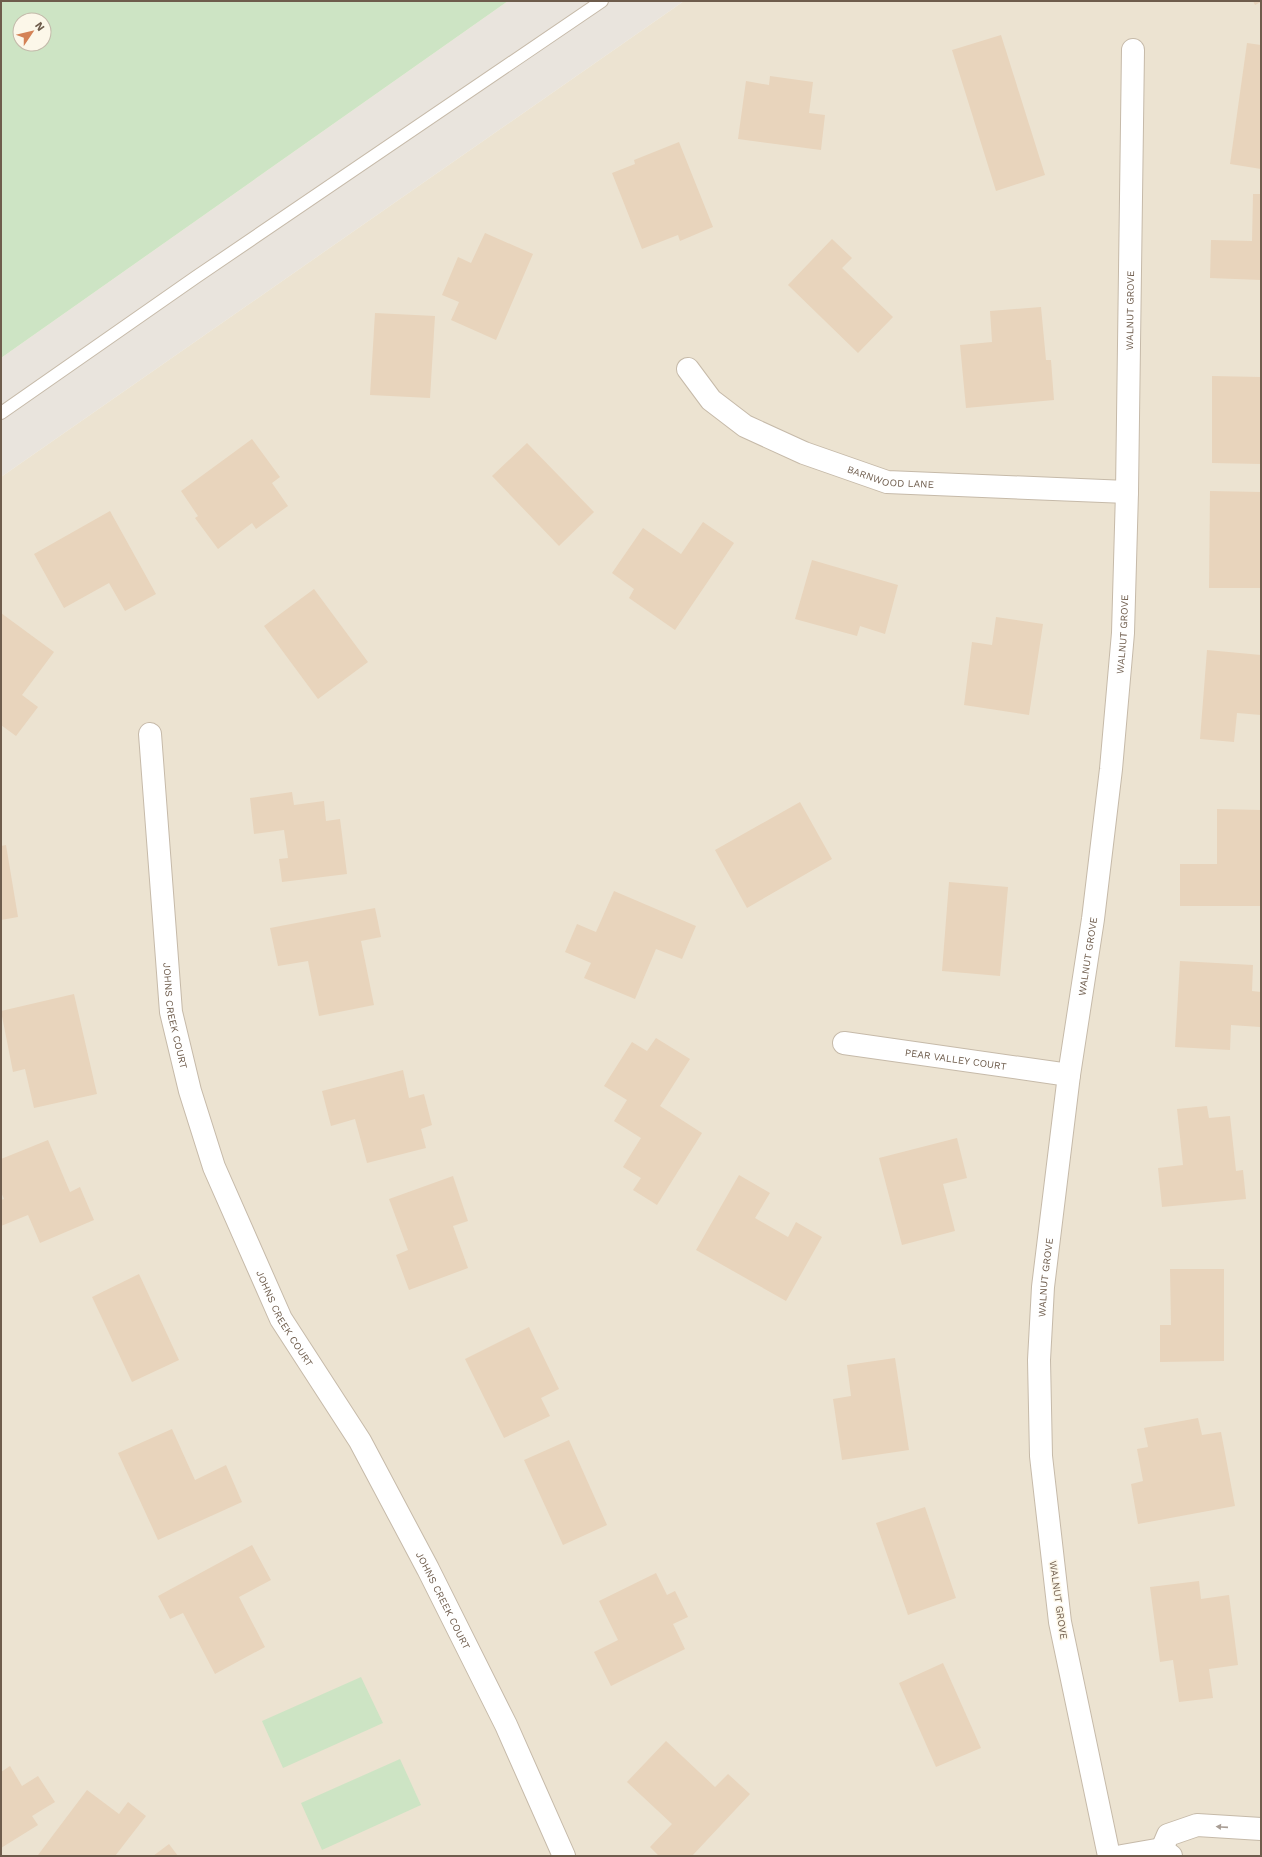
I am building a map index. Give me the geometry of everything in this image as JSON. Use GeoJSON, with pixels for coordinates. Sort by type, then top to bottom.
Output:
{"type":"FeatureCollection","features":[{"type":"Feature","properties":{"kind":"street","name":"WALNUT GROVE"},"geometry":{"type":"LineString","coordinates":[[1109,1856],[1060,1622],[1041,1456],[1039,1360],[1043,1287],[1069,1075],[1093,919],[1111,769],[1123,633],[1127,492],[1133,50]]}},
{"type":"Feature","properties":{"kind":"street","name":"BARNWOOD LANE"},"geometry":{"type":"LineString","coordinates":[[688,369],[711,400],[745,426],[804,453],[887,482],[1127,492]]}},
{"type":"Feature","properties":{"kind":"street","name":"JOHNS CREEK COURT"},"geometry":{"type":"LineString","coordinates":[[150,734],[171,1012],[190,1091],[214,1167],[281,1319],[360,1442],[428,1569],[506,1725],[564,1856]]}},
{"type":"Feature","properties":{"kind":"street","name":"PEAR VALLEY COURT"},"geometry":{"type":"LineString","coordinates":[[844,1043],[1069,1075]]}},
{"type":"Feature","properties":{"kind":"street"},"geometry":{"type":"LineString","coordinates":[[1122,1856],[1166,1852],[1168,1835],[1197,1825],[1261,1829]]}},
{"type":"Feature","properties":{"kind":"lane"},"geometry":{"type":"LineString","coordinates":[[1,413],[196,277],[602,1]]}},
{"type":"Feature","properties":{"kind":"shaded area"},"geometry":{"type":"Polygon","coordinates":[[[508,1],[684,1],[1,477],[1,358],[508,1]]]}},
{"type":"Feature","properties":{"kind":"shaded area"},"geometry":{"type":"Polygon","coordinates":[[[684,1],[1261,1],[1261,1856],[1,1856],[1,477],[684,1]]]}},
{"type":"Feature","properties":{"kind":"green space"},"geometry":{"type":"Polygon","coordinates":[[[1,1],[508,1],[1,358],[1,1]]]}},
{"type":"Feature","properties":{"kind":"green space"},"geometry":{"type":"Polygon","coordinates":[[[361,1677],[383,1723],[283,1768],[262,1721],[361,1677]]]}},
{"type":"Feature","properties":{"kind":"green space"},"geometry":{"type":"Polygon","coordinates":[[[400,1759],[421,1805],[322,1850],[301,1803],[400,1759]]]}},
{"type":"Feature","properties":{"kind":"building"},"geometry":{"type":"Polygon","coordinates":[[[1253,1],[1261,1],[1261,2],[1255,5],[1253,1]]]}},
{"type":"Feature","properties":{"kind":"building"},"geometry":{"type":"Polygon","coordinates":[[[1001,35],[1045,175],[996,191],[952,50],[1001,35]]]}},
{"type":"Feature","properties":{"kind":"building"},"geometry":{"type":"Polygon","coordinates":[[[1247,43],[1261,45],[1261,169],[1230,164],[1247,43]]]}},
{"type":"Feature","properties":{"kind":"building"},"geometry":{"type":"Polygon","coordinates":[[[770,76],[813,82],[809,113],[825,115],[821,150],[738,139],[746,81],[769,85],[770,76]]]}},
{"type":"Feature","properties":{"kind":"building"},"geometry":{"type":"Polygon","coordinates":[[[679,142],[713,227],[680,241],[678,235],[642,249],[612,173],[635,164],[634,160],[679,142]]]}},
{"type":"Feature","properties":{"kind":"building"},"geometry":{"type":"Polygon","coordinates":[[[1253,194],[1261,194],[1261,280],[1210,278],[1211,240],[1252,241],[1253,194]]]}},
{"type":"Feature","properties":{"kind":"building"},"geometry":{"type":"Polygon","coordinates":[[[485,233],[533,254],[496,340],[451,320],[459,302],[442,295],[458,257],[471,263],[485,233]]]}},
{"type":"Feature","properties":{"kind":"building"},"geometry":{"type":"Polygon","coordinates":[[[832,239],[852,258],[842,268],[893,317],[858,353],[788,285],[832,239]]]}},
{"type":"Feature","properties":{"kind":"building"},"geometry":{"type":"Polygon","coordinates":[[[1041,307],[1046,360],[1051,360],[1054,400],[966,408],[960,345],[992,342],[990,311],[1041,307]]]}},
{"type":"Feature","properties":{"kind":"building"},"geometry":{"type":"Polygon","coordinates":[[[375,313],[435,316],[430,398],[370,395],[375,313]]]}},
{"type":"Feature","properties":{"kind":"building"},"geometry":{"type":"Polygon","coordinates":[[[1212,376],[1261,377],[1261,464],[1212,463],[1212,376]]]}},
{"type":"Feature","properties":{"kind":"building"},"geometry":{"type":"Polygon","coordinates":[[[252,439],[280,477],[272,483],[288,506],[256,529],[252,523],[218,549],[195,518],[198,516],[181,491],[252,439]]]}},
{"type":"Feature","properties":{"kind":"building"},"geometry":{"type":"Polygon","coordinates":[[[527,443],[594,512],[559,546],[492,476],[527,443]]]}},
{"type":"Feature","properties":{"kind":"building"},"geometry":{"type":"Polygon","coordinates":[[[1210,491],[1261,492],[1261,588],[1209,588],[1210,491]]]}},
{"type":"Feature","properties":{"kind":"building"},"geometry":{"type":"Polygon","coordinates":[[[110,511],[156,594],[125,611],[109,583],[64,608],[34,554],[110,511]]]}},
{"type":"Feature","properties":{"kind":"building"},"geometry":{"type":"Polygon","coordinates":[[[703,522],[734,543],[675,630],[629,598],[634,589],[612,573],[643,528],[681,554],[703,522]]]}},
{"type":"Feature","properties":{"kind":"building"},"geometry":{"type":"Polygon","coordinates":[[[812,560],[898,585],[885,634],[860,626],[857,636],[795,619],[812,560]]]}},
{"type":"Feature","properties":{"kind":"building"},"geometry":{"type":"Polygon","coordinates":[[[314,589],[368,662],[318,699],[264,626],[314,589]]]}},
{"type":"Feature","properties":{"kind":"building"},"geometry":{"type":"Polygon","coordinates":[[[1,613],[54,652],[22,695],[38,707],[16,736],[1,725],[1,613]]]}},
{"type":"Feature","properties":{"kind":"building"},"geometry":{"type":"Polygon","coordinates":[[[996,617],[1043,624],[1029,715],[964,705],[972,642],[992,645],[996,617]]]}},
{"type":"Feature","properties":{"kind":"building"},"geometry":{"type":"Polygon","coordinates":[[[1207,650],[1261,655],[1261,715],[1237,713],[1234,742],[1200,739],[1207,650]]]}},
{"type":"Feature","properties":{"kind":"building"},"geometry":{"type":"Polygon","coordinates":[[[292,792],[294,805],[324,801],[326,821],[340,819],[347,874],[282,882],[279,859],[288,858],[284,830],[254,834],[250,798],[292,792]]]}},
{"type":"Feature","properties":{"kind":"building"},"geometry":{"type":"Polygon","coordinates":[[[800,802],[832,859],[747,908],[715,850],[800,802]]]}},
{"type":"Feature","properties":{"kind":"building"},"geometry":{"type":"Polygon","coordinates":[[[1217,809],[1261,810],[1261,906],[1180,906],[1180,864],[1217,864],[1217,809]]]}},
{"type":"Feature","properties":{"kind":"building"},"geometry":{"type":"Polygon","coordinates":[[[6,845],[18,917],[1,920],[1,846],[6,845]]]}},
{"type":"Feature","properties":{"kind":"building"},"geometry":{"type":"Polygon","coordinates":[[[949,882],[1008,887],[1000,976],[942,971],[949,882]]]}},
{"type":"Feature","properties":{"kind":"building"},"geometry":{"type":"Polygon","coordinates":[[[614,891],[696,926],[682,959],[656,949],[635,999],[584,978],[591,963],[565,952],[577,924],[596,932],[614,891]]]}},
{"type":"Feature","properties":{"kind":"building"},"geometry":{"type":"Polygon","coordinates":[[[375,908],[381,937],[361,941],[374,1005],[319,1016],[308,961],[278,966],[270,928],[375,908]]]}},
{"type":"Feature","properties":{"kind":"building"},"geometry":{"type":"Polygon","coordinates":[[[1180,961],[1253,965],[1252,991],[1261,992],[1260,1027],[1231,1025],[1230,1050],[1175,1047],[1180,961]]]}},
{"type":"Feature","properties":{"kind":"building"},"geometry":{"type":"Polygon","coordinates":[[[74,994],[97,1094],[34,1108],[25,1069],[13,1072],[1,1011],[74,994]]]}},
{"type":"Feature","properties":{"kind":"building"},"geometry":{"type":"Polygon","coordinates":[[[656,1038],[690,1059],[660,1106],[702,1133],[657,1205],[633,1190],[641,1178],[623,1167],[641,1138],[614,1121],[627,1100],[604,1086],[632,1042],[647,1051],[656,1038]]]}},
{"type":"Feature","properties":{"kind":"building"},"geometry":{"type":"Polygon","coordinates":[[[403,1070],[409,1098],[424,1094],[432,1125],[421,1129],[426,1148],[367,1163],[355,1119],[331,1126],[322,1091],[403,1070]]]}},
{"type":"Feature","properties":{"kind":"building"},"geometry":{"type":"Polygon","coordinates":[[[1207,1106],[1209,1118],[1230,1116],[1236,1171],[1243,1170],[1246,1199],[1162,1207],[1158,1168],[1183,1165],[1177,1109],[1207,1106]]]}},
{"type":"Feature","properties":{"kind":"building"},"geometry":{"type":"Polygon","coordinates":[[[957,1138],[967,1178],[943,1184],[955,1231],[902,1245],[879,1158],[957,1138]]]}},
{"type":"Feature","properties":{"kind":"building"},"geometry":{"type":"Polygon","coordinates":[[[48,1140],[70,1192],[80,1187],[94,1220],[40,1243],[28,1215],[1,1226],[1,1200],[4,1199],[1,1192],[1,1159],[48,1140]]]}},
{"type":"Feature","properties":{"kind":"building"},"geometry":{"type":"Polygon","coordinates":[[[739,1175],[770,1193],[755,1218],[788,1237],[796,1222],[822,1237],[786,1301],[696,1250],[739,1175]]]}},
{"type":"Feature","properties":{"kind":"building"},"geometry":{"type":"Polygon","coordinates":[[[453,1176],[468,1221],[453,1226],[468,1268],[409,1290],[396,1255],[408,1250],[389,1199],[453,1176]]]}},
{"type":"Feature","properties":{"kind":"building"},"geometry":{"type":"Polygon","coordinates":[[[1170,1269],[1224,1269],[1224,1361],[1160,1362],[1160,1325],[1171,1325],[1170,1269]]]}},
{"type":"Feature","properties":{"kind":"building"},"geometry":{"type":"Polygon","coordinates":[[[139,1274],[179,1360],[132,1382],[92,1297],[139,1274]]]}},
{"type":"Feature","properties":{"kind":"building"},"geometry":{"type":"Polygon","coordinates":[[[529,1327],[559,1389],[541,1398],[550,1416],[504,1438],[465,1359],[529,1327]]]}},
{"type":"Feature","properties":{"kind":"building"},"geometry":{"type":"Polygon","coordinates":[[[895,1358],[909,1450],[842,1460],[833,1399],[851,1396],[847,1365],[895,1358]]]}},
{"type":"Feature","properties":{"kind":"building"},"geometry":{"type":"Polygon","coordinates":[[[1198,1418],[1202,1435],[1221,1432],[1235,1506],[1138,1524],[1131,1484],[1143,1481],[1137,1449],[1148,1447],[1144,1428],[1198,1418]]]}},
{"type":"Feature","properties":{"kind":"building"},"geometry":{"type":"Polygon","coordinates":[[[172,1429],[195,1480],[226,1465],[242,1502],[158,1540],[118,1453],[172,1429]]]}},
{"type":"Feature","properties":{"kind":"building"},"geometry":{"type":"Polygon","coordinates":[[[569,1440],[607,1525],[563,1545],[524,1460],[569,1440]]]}},
{"type":"Feature","properties":{"kind":"building"},"geometry":{"type":"Polygon","coordinates":[[[925,1507],[956,1598],[908,1615],[876,1523],[925,1507]]]}},
{"type":"Feature","properties":{"kind":"building"},"geometry":{"type":"Polygon","coordinates":[[[252,1545],[271,1580],[239,1597],[265,1647],[215,1674],[183,1613],[170,1619],[158,1596],[252,1545]]]}},
{"type":"Feature","properties":{"kind":"building"},"geometry":{"type":"Polygon","coordinates":[[[656,1573],[667,1595],[675,1591],[688,1617],[673,1624],[685,1649],[611,1686],[594,1652],[618,1640],[599,1601],[656,1573]]]}},
{"type":"Feature","properties":{"kind":"building"},"geometry":{"type":"Polygon","coordinates":[[[1199,1581],[1201,1599],[1229,1595],[1238,1665],[1209,1669],[1213,1698],[1179,1702],[1173,1660],[1160,1662],[1150,1587],[1199,1581]]]}},
{"type":"Feature","properties":{"kind":"building"},"geometry":{"type":"Polygon","coordinates":[[[943,1663],[981,1748],[936,1767],[899,1683],[943,1663]]]}},
{"type":"Feature","properties":{"kind":"building"},"geometry":{"type":"Polygon","coordinates":[[[666,1741],[715,1787],[728,1774],[750,1794],[692,1856],[659,1856],[650,1847],[672,1824],[627,1782],[666,1741]]]}},
{"type":"Feature","properties":{"kind":"building"},"geometry":{"type":"Polygon","coordinates":[[[10,1766],[22,1786],[38,1776],[55,1802],[32,1816],[38,1825],[1,1848],[1,1772],[10,1766]]]}},
{"type":"Feature","properties":{"kind":"building"},"geometry":{"type":"Polygon","coordinates":[[[87,1790],[119,1814],[128,1802],[146,1816],[115,1856],[39,1856],[38,1855],[87,1790]]]}},
{"type":"Feature","properties":{"kind":"building"},"geometry":{"type":"Polygon","coordinates":[[[169,1844],[178,1856],[153,1856],[169,1844]]]}}]}
